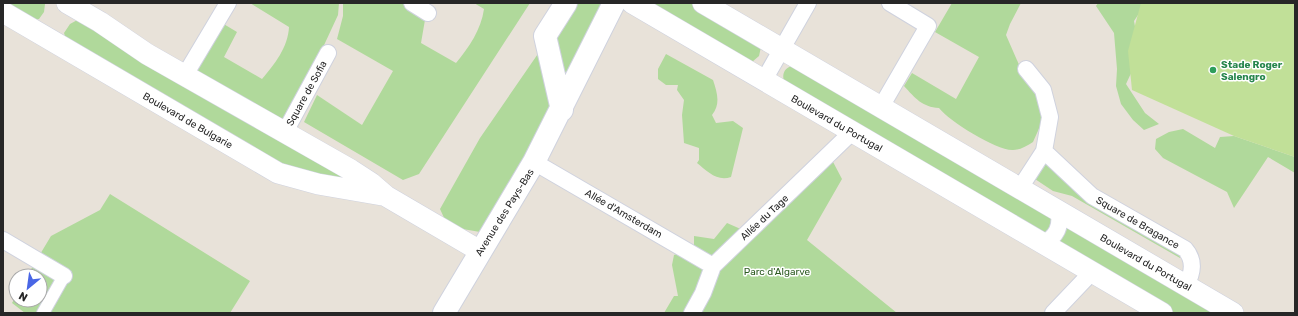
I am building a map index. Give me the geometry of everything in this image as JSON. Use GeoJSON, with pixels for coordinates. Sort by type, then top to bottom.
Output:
{"type":"FeatureCollection","features":[{"type":"Feature","properties":{"kind":"main road"},"geometry":{"type":"LineString","coordinates":[[562,110],[545,36],[566,3]]}},
{"type":"Feature","properties":{"kind":"main road","name":"Avenue des Pays-Bas"},"geometry":{"type":"LineString","coordinates":[[444,313],[534,162],[562,110],[614,3]]}},
{"type":"Feature","properties":{"kind":"street","name":"Boulevard de Bulgarie"},"geometry":{"type":"LineString","coordinates":[[67,3],[100,22],[147,54],[358,174],[386,196],[480,251]]}},
{"type":"Feature","properties":{"kind":"street"},"geometry":{"type":"LineString","coordinates":[[185,75],[228,3]]}},
{"type":"Feature","properties":{"kind":"street"},"geometry":{"type":"LineString","coordinates":[[412,3],[428,13]]}},
{"type":"Feature","properties":{"kind":"street","name":"Boulevard du Portugal"},"geometry":{"type":"LineString","coordinates":[[632,3],[1162,313]]}},
{"type":"Feature","properties":{"kind":"street","name":"Boulevard du Portugal"},"geometry":{"type":"LineString","coordinates":[[703,3],[1233,313]]}},
{"type":"Feature","properties":{"kind":"street"},"geometry":{"type":"LineString","coordinates":[[764,80],[808,3]]}},
{"type":"Feature","properties":{"kind":"street"},"geometry":{"type":"LineString","coordinates":[[881,107],[928,26],[890,3]]}},
{"type":"Feature","properties":{"kind":"street","name":"Boulevard de Bulgarie"},"geometry":{"type":"LineString","coordinates":[[3,12],[278,173],[318,184],[386,196]]}},
{"type":"Feature","properties":{"kind":"street","name":"Square de Sofia"},"geometry":{"type":"LineString","coordinates":[[284,132],[328,53]]}},
{"type":"Feature","properties":{"kind":"street"},"geometry":{"type":"LineString","coordinates":[[1020,188],[1044,151],[1050,117],[1043,90],[1026,69]]}},
{"type":"Feature","properties":{"kind":"street","name":"Allée du Tage"},"geometry":{"type":"LineString","coordinates":[[692,313],[703,293],[713,266],[852,132]]}},
{"type":"Feature","properties":{"kind":"street","name":"Square de Bragance"},"geometry":{"type":"LineString","coordinates":[[1044,151],[1092,196],[1185,249],[1189,253],[1192,266],[1190,277],[1186,285]]}},
{"type":"Feature","properties":{"kind":"street","name":"Allée d'Amsterdam"},"geometry":{"type":"LineString","coordinates":[[534,162],[713,266]]}},
{"type":"Feature","properties":{"kind":"street"},"geometry":{"type":"LineString","coordinates":[[1043,244],[1058,231],[1060,226],[1059,211]]}},
{"type":"Feature","properties":{"kind":"street"},"geometry":{"type":"LineString","coordinates":[[3,240],[64,276],[43,313]]}},
{"type":"Feature","properties":{"kind":"street"},"geometry":{"type":"LineString","coordinates":[[1053,313],[1092,272]]}},
{"type":"Feature","properties":{"kind":"green space"},"geometry":{"type":"Polygon","coordinates":[[[3,3],[45,4],[44,12],[39,19],[33,20],[3,3]]]}},
{"type":"Feature","properties":{"kind":"green space"},"geometry":{"type":"Polygon","coordinates":[[[250,3],[339,3],[338,15],[306,84],[281,124],[194,73],[222,23],[237,32],[224,57],[262,79],[267,73],[280,55],[286,41],[289,27],[250,3]]]}},
{"type":"Feature","properties":{"kind":"green space"},"geometry":{"type":"Polygon","coordinates":[[[343,3],[409,3],[426,14],[421,43],[456,63],[474,38],[480,24],[484,9],[474,3],[530,3],[419,174],[403,180],[304,122],[317,95],[362,125],[393,71],[337,39],[343,16],[343,3]]]}},
{"type":"Feature","properties":{"kind":"green space"},"geometry":{"type":"Polygon","coordinates":[[[573,3],[601,3],[601,8],[545,124],[480,232],[457,228],[446,222],[440,209],[480,138],[573,3]]]}},
{"type":"Feature","properties":{"kind":"green space"},"geometry":{"type":"Polygon","coordinates":[[[691,3],[757,42],[761,47],[759,56],[752,62],[653,4],[691,3]]]}},
{"type":"Feature","properties":{"kind":"green space"},"geometry":{"type":"Polygon","coordinates":[[[952,3],[1021,3],[1006,35],[1020,67],[1039,93],[1045,115],[1033,142],[1021,149],[1006,149],[985,141],[944,114],[939,108],[923,104],[904,86],[912,73],[956,99],[979,57],[935,32],[952,3]]]}},
{"type":"Feature","properties":{"kind":"green space"},"geometry":{"type":"Polygon","coordinates":[[[1098,3],[1146,3],[1134,21],[1140,54],[1126,84],[1145,113],[1159,124],[1144,130],[1133,120],[1121,104],[1116,86],[1117,69],[1114,33],[1096,6],[1098,3]]]}},
{"type":"Feature","properties":{"kind":"green space","name":"Stade Roger Salengro"},"geometry":{"type":"Polygon","coordinates":[[[1141,3],[1295,3],[1295,157],[1234,136],[1132,90],[1128,51],[1141,3]]]}},
{"type":"Feature","properties":{"kind":"green space"},"geometry":{"type":"Polygon","coordinates":[[[81,18],[360,183],[299,173],[66,39],[64,33],[70,24],[81,18]]]}},
{"type":"Feature","properties":{"kind":"green space"},"geometry":{"type":"Polygon","coordinates":[[[666,54],[713,80],[717,93],[717,107],[712,115],[716,123],[733,121],[743,128],[731,177],[721,178],[712,175],[697,163],[699,160],[699,148],[684,143],[682,115],[684,100],[677,90],[678,85],[666,85],[658,79],[658,69],[666,54]]]}},
{"type":"Feature","properties":{"kind":"green space"},"geometry":{"type":"Polygon","coordinates":[[[791,66],[1056,220],[1045,235],[784,82],[784,72],[791,66]]]}},
{"type":"Feature","properties":{"kind":"green space"},"geometry":{"type":"Polygon","coordinates":[[[1183,129],[1215,148],[1220,137],[1234,136],[1295,157],[1295,173],[1268,157],[1234,208],[1227,192],[1163,158],[1155,149],[1156,139],[1169,132],[1183,129]]]}},
{"type":"Feature","properties":{"kind":"green space","name":"Parc d'Algarve"},"geometry":{"type":"Polygon","coordinates":[[[832,160],[842,179],[807,240],[897,313],[664,313],[674,296],[678,296],[672,265],[674,255],[694,248],[694,236],[714,239],[727,223],[752,234],[822,173],[832,160]]]}},
{"type":"Feature","properties":{"kind":"green space"},"geometry":{"type":"Polygon","coordinates":[[[1043,164],[1051,164],[1181,254],[1180,258],[1072,196],[1053,191],[1035,179],[1043,164]]]}},
{"type":"Feature","properties":{"kind":"green space"},"geometry":{"type":"Polygon","coordinates":[[[110,194],[250,281],[230,313],[25,313],[18,308],[48,308],[48,268],[32,268],[51,236],[100,210],[110,194]]]}},
{"type":"Feature","properties":{"kind":"green space"},"geometry":{"type":"Polygon","coordinates":[[[1064,224],[1220,313],[1174,313],[1056,244],[1064,224]]]}},
{"type":"Feature","properties":{"kind":"place","name":"Stade Roger Salengro"},"geometry":{"type":"Point","coordinates":[1213,70]}}]}
